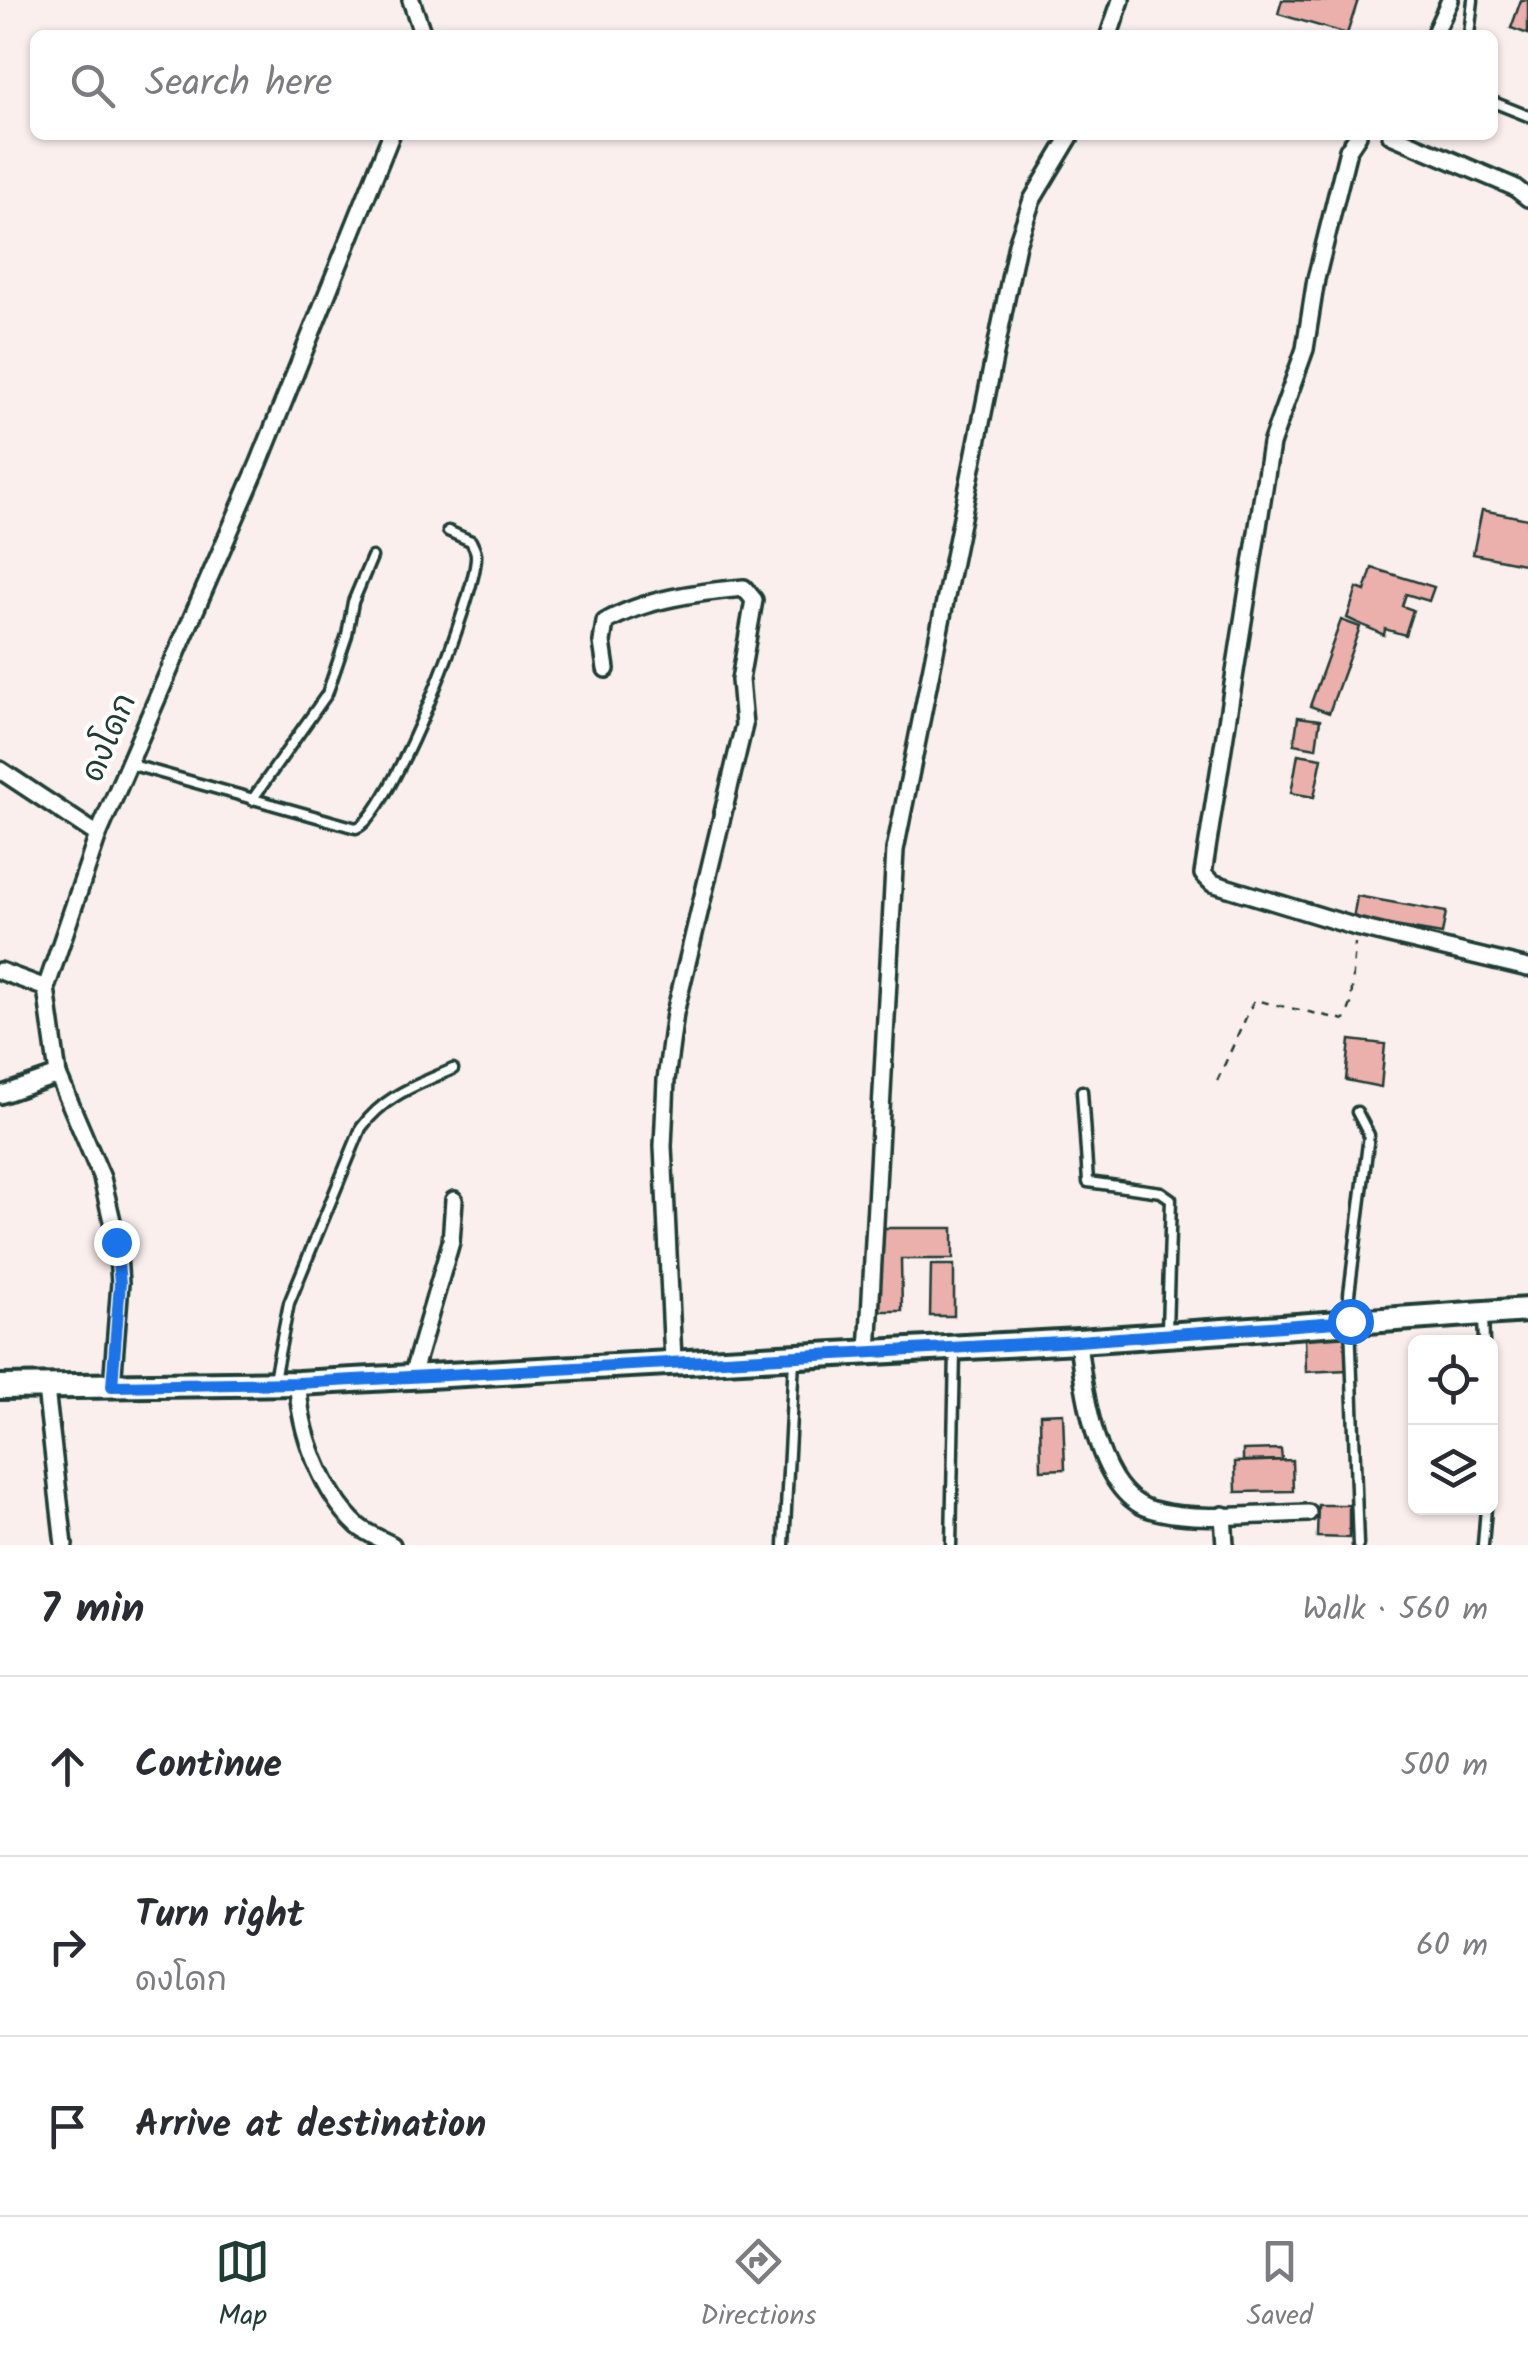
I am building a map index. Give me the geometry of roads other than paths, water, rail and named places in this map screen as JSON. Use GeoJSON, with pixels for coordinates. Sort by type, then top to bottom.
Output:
{"type":"FeatureCollection","features":[{"type":"Feature","properties":{"kind":"street"},"geometry":{"type":"LineString","coordinates":[[411,0],[421,30]]}},
{"type":"Feature","properties":{"kind":"street"},"geometry":{"type":"LineString","coordinates":[[1112,30],[1121,0]]}},
{"type":"Feature","properties":{"kind":"street"},"geometry":{"type":"LineString","coordinates":[[1436,30],[1450,0]]}},
{"type":"Feature","properties":{"kind":"street","name":"ดงโดก"},"geometry":{"type":"LineString","coordinates":[[112,1386],[120,1283],[116,1242],[102,1178],[58,1076],[46,988],[98,835],[258,463],[389,140]]}},
{"type":"Feature","properties":{"kind":"street"},"geometry":{"type":"LineString","coordinates":[[868,1353],[895,850],[1017,244],[1032,200],[1068,140]]}},
{"type":"Feature","properties":{"kind":"street"},"geometry":{"type":"LineString","coordinates":[[1355,140],[1348,150],[1316,278],[1305,349],[1271,444],[1253,580],[1204,869],[1212,883],[1356,927],[1528,968]]}},
{"type":"Feature","properties":{"kind":"street"},"geometry":{"type":"LineString","coordinates":[[1403,140],[1514,186],[1528,198]]}},
{"type":"Feature","properties":{"kind":"street"},"geometry":{"type":"LineString","coordinates":[[606,669],[602,642],[605,622],[630,608],[744,588],[754,600],[740,680],[744,725],[675,1013],[666,1080],[663,1146],[673,1360]]}},
{"type":"Feature","properties":{"kind":"street"},"geometry":{"type":"LineString","coordinates":[[0,770],[98,835]]}},
{"type":"Feature","properties":{"kind":"street"},"geometry":{"type":"LineString","coordinates":[[0,971],[46,988]]}},
{"type":"Feature","properties":{"kind":"street"},"geometry":{"type":"LineString","coordinates":[[0,1096],[58,1076]]}},
{"type":"Feature","properties":{"kind":"street"},"geometry":{"type":"LineString","coordinates":[[412,1376],[451,1242],[454,1200]]}},
{"type":"Feature","properties":{"kind":"street"},"geometry":{"type":"LineString","coordinates":[[0,1387],[298,1383],[1078,1341],[1528,1310]]}},
{"type":"Feature","properties":{"kind":"street"},"geometry":{"type":"LineString","coordinates":[[1078,1341],[1085,1408],[1098,1444],[1126,1493],[1152,1510],[1223,1515],[1308,1513]]}},
{"type":"Feature","properties":{"kind":"street"},"geometry":{"type":"LineString","coordinates":[[298,1383],[306,1432],[344,1510],[360,1528],[392,1545]]}},
{"type":"Feature","properties":{"kind":"street"},"geometry":{"type":"LineString","coordinates":[[46,1389],[64,1545]]}},
{"type":"Feature","properties":{"kind":"street"},"geometry":{"type":"LineString","coordinates":[[1223,1515],[1224,1545]]}},
{"type":"Feature","properties":{"kind":"lane"},"geometry":{"type":"LineString","coordinates":[[1470,30],[1474,0]]}},
{"type":"Feature","properties":{"kind":"lane"},"geometry":{"type":"LineString","coordinates":[[1498,104],[1528,116]]}},
{"type":"Feature","properties":{"kind":"lane"},"geometry":{"type":"LineString","coordinates":[[129,764],[356,828],[373,818],[438,686],[469,586],[476,556],[471,541],[448,531]]}},
{"type":"Feature","properties":{"kind":"lane"},"geometry":{"type":"LineString","coordinates":[[252,800],[327,694],[348,635],[353,602],[372,557]]}},
{"type":"Feature","properties":{"kind":"lane"},"geometry":{"type":"LineString","coordinates":[[273,1383],[289,1303],[361,1128],[393,1095],[453,1068]]}},
{"type":"Feature","properties":{"kind":"lane"},"geometry":{"type":"LineString","coordinates":[[1082,1091],[1088,1182],[1161,1192],[1172,1199],[1167,1334]]}},
{"type":"Feature","properties":{"kind":"lane"},"geometry":{"type":"LineString","coordinates":[[1357,1112],[1369,1134],[1350,1321],[1358,1545]]}},
{"type":"Feature","properties":{"kind":"lane"},"geometry":{"type":"LineString","coordinates":[[1483,1311],[1484,1335]]}},
{"type":"Feature","properties":{"kind":"lane"},"geometry":{"type":"LineString","coordinates":[[951,1545],[955,1348]]}},
{"type":"Feature","properties":{"kind":"lane"},"geometry":{"type":"LineString","coordinates":[[784,1545],[794,1355]]}},
{"type":"Feature","properties":{"kind":"lane"},"geometry":{"type":"LineString","coordinates":[[1483,1545],[1485,1515]]}}]}
